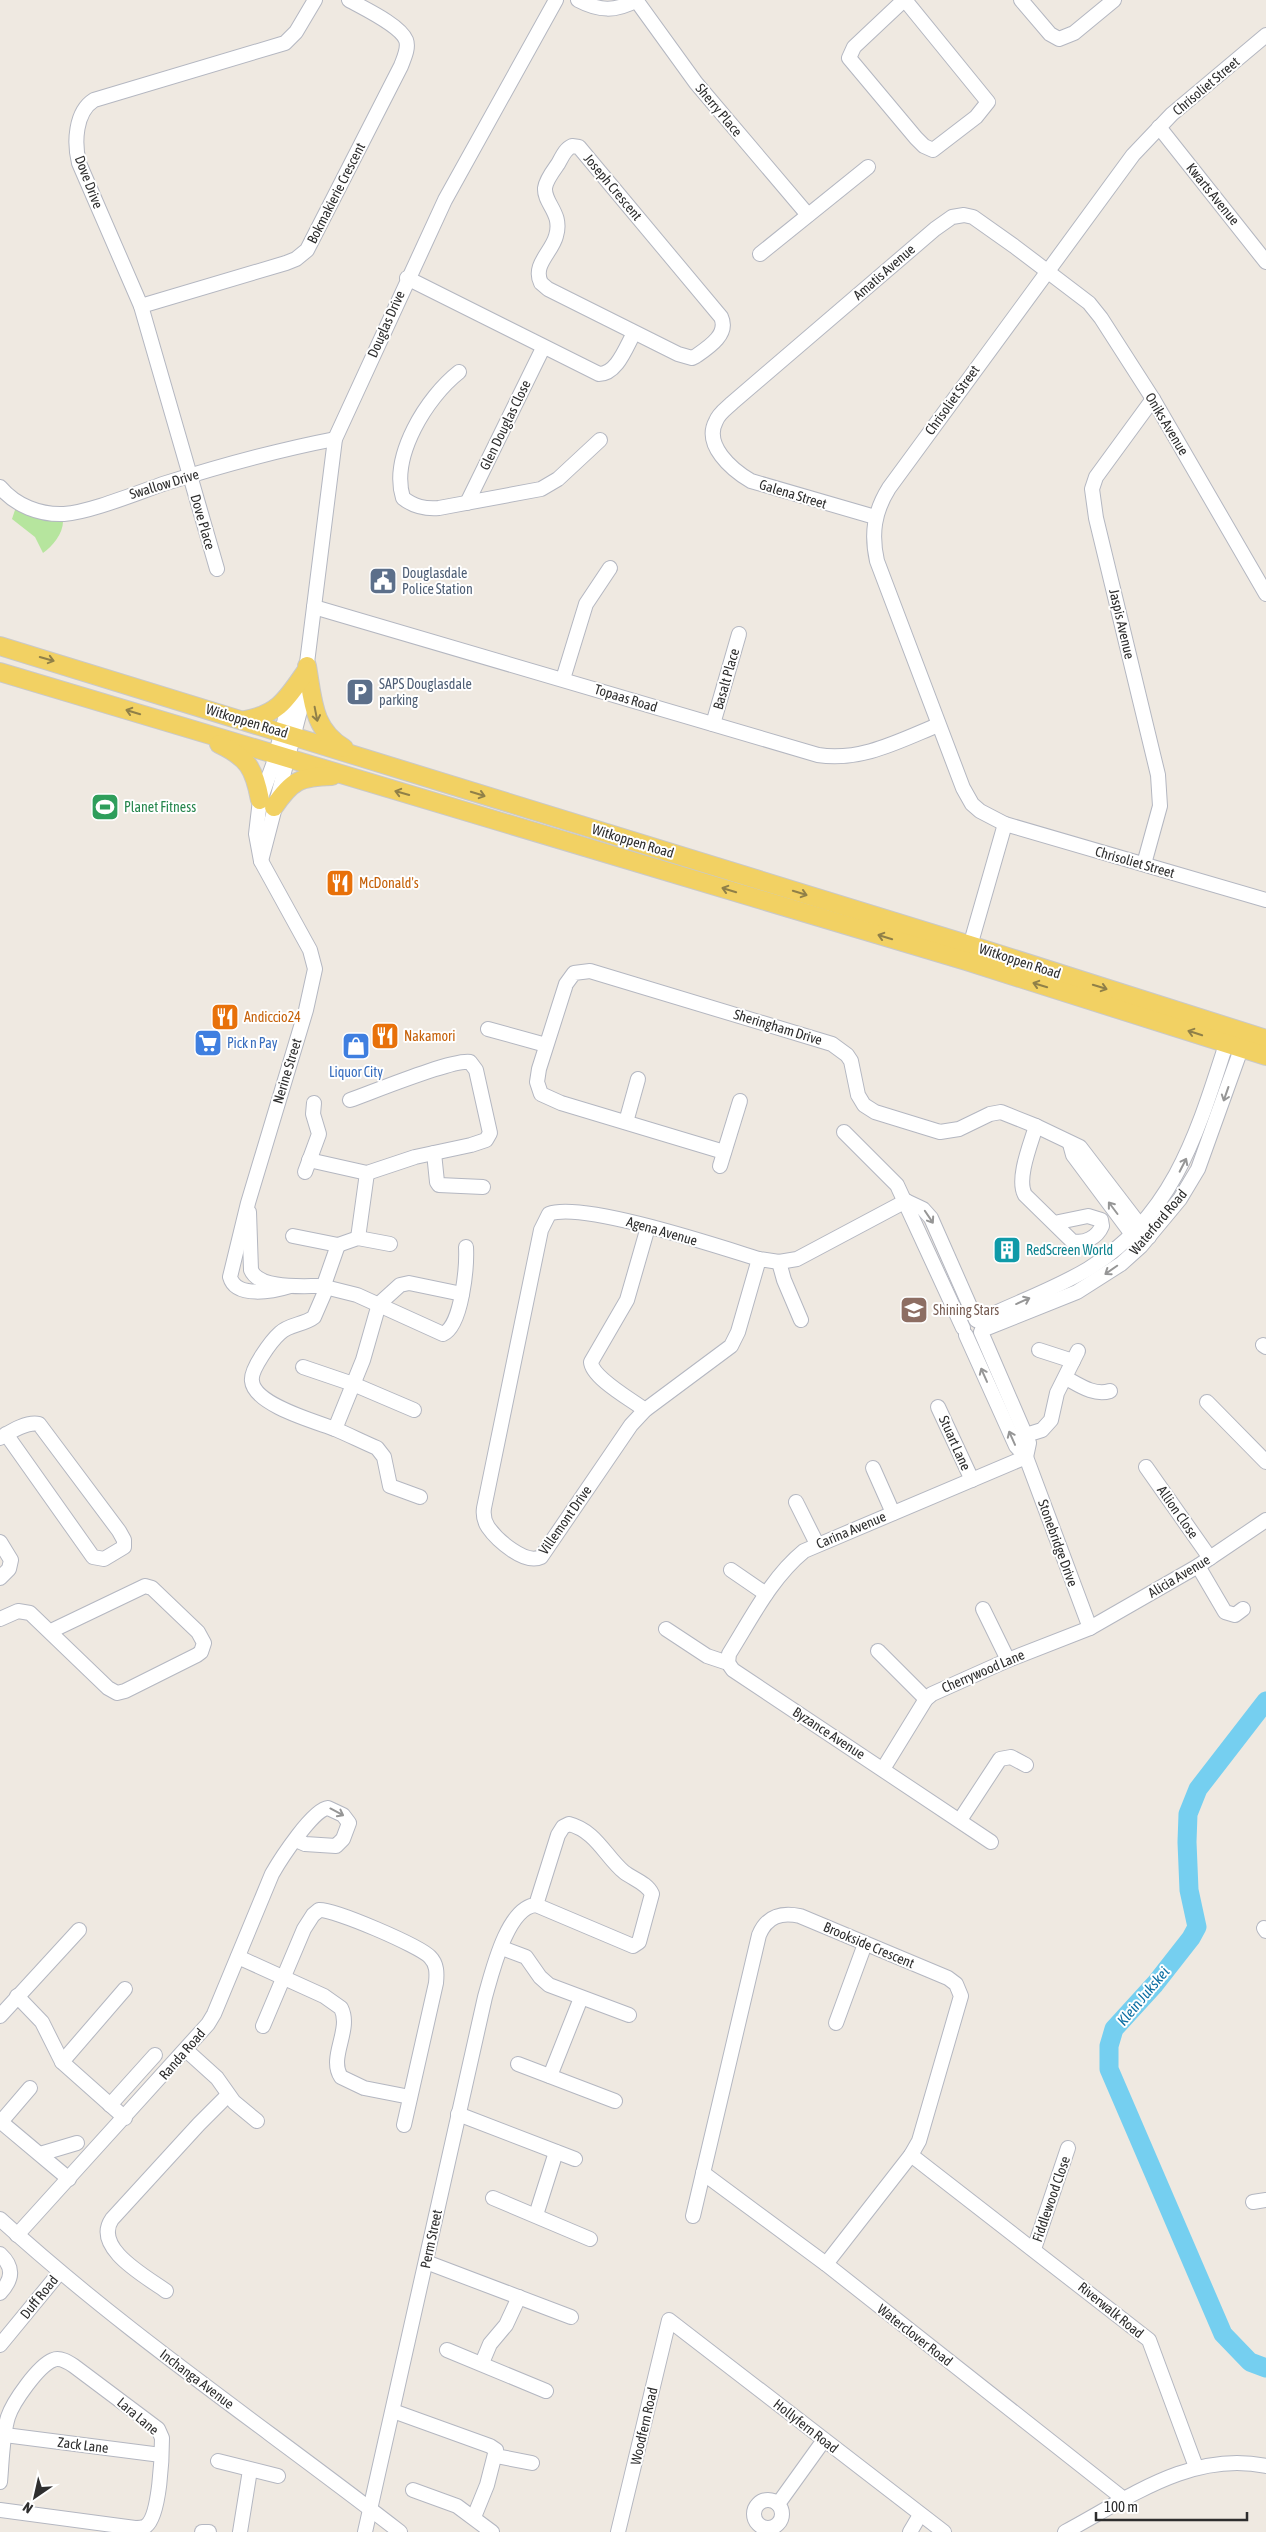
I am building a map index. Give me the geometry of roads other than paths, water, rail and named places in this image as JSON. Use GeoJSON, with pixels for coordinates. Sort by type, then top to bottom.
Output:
{"type":"FeatureCollection","features":[{"type":"Feature","properties":{"kind":"main road","name":"Witkoppen Road"},"geometry":{"type":"LineString","coordinates":[[0,646],[244,720],[1237,1038],[1266,1056]]}},
{"type":"Feature","properties":{"kind":"main road"},"geometry":{"type":"LineString","coordinates":[[244,720],[258,718],[278,708],[306,671]]}},
{"type":"Feature","properties":{"kind":"main road"},"geometry":{"type":"LineString","coordinates":[[306,671],[318,723],[330,738],[360,757]]}},
{"type":"Feature","properties":{"kind":"main road","name":"Witkoppen Road"},"geometry":{"type":"LineString","coordinates":[[0,672],[283,755],[340,775],[968,953]]}},
{"type":"Feature","properties":{"kind":"main road"},"geometry":{"type":"LineString","coordinates":[[180,726],[230,749],[244,759],[254,771],[267,804],[294,782],[309,777],[340,775]]}},
{"type":"Feature","properties":{"kind":"main road","name":"Witkoppen Road"},"geometry":{"type":"LineString","coordinates":[[1237,1038],[1266,1039]]}},
{"type":"Feature","properties":{"kind":"street","name":"Dove Drive"},"geometry":{"type":"LineString","coordinates":[[190,476],[141,306],[80,163],[76,144],[83,113],[91,102],[100,98],[285,43],[296,32],[315,0]]}},
{"type":"Feature","properties":{"kind":"street","name":"Bokmakierie Crescent"},"geometry":{"type":"LineString","coordinates":[[141,306],[286,263],[301,256],[309,246],[401,66],[407,47],[406,40],[400,32],[349,0]]}},
{"type":"Feature","properties":{"kind":"street","name":"Douglas Drive"},"geometry":{"type":"LineString","coordinates":[[283,755],[288,734],[291,701],[306,671],[335,440],[407,278],[463,165],[556,0]]}},
{"type":"Feature","properties":{"kind":"street"},"geometry":{"type":"LineString","coordinates":[[578,0],[594,7],[609,10],[636,0]]}},
{"type":"Feature","properties":{"kind":"street","name":"Sherry Place"},"geometry":{"type":"LineString","coordinates":[[636,0],[696,83],[808,215]]}},
{"type":"Feature","properties":{"kind":"street"},"geometry":{"type":"LineString","coordinates":[[904,0],[988,102],[984,110],[976,117],[933,150],[924,146],[916,138],[849,58],[854,47],[904,0]]}},
{"type":"Feature","properties":{"kind":"street"},"geometry":{"type":"LineString","coordinates":[[1021,0],[1050,34],[1064,39],[1114,0]]}},
{"type":"Feature","properties":{"kind":"street","name":"Chrisoliet Street"},"geometry":{"type":"LineString","coordinates":[[1266,35],[1159,127],[1121,171],[889,488],[875,517],[873,539],[877,561],[938,725],[963,788],[972,804],[987,816],[1004,824],[1266,900]]}},
{"type":"Feature","properties":{"kind":"street","name":"Kwarts Avenue"},"geometry":{"type":"LineString","coordinates":[[1159,127],[1266,262]]}},
{"type":"Feature","properties":{"kind":"street","name":"Joseph Crescent"},"geometry":{"type":"LineString","coordinates":[[572,146],[579,148],[714,306],[724,323],[720,336],[692,358],[678,354],[634,333],[548,289],[539,280],[542,262],[557,234],[557,218],[546,193],[546,185],[566,150],[572,146]]}},
{"type":"Feature","properties":{"kind":"street"},"geometry":{"type":"LineString","coordinates":[[760,254],[868,167]]}},
{"type":"Feature","properties":{"kind":"street","name":"Amatis Avenue"},"geometry":{"type":"LineString","coordinates":[[732,403],[935,229],[952,217],[964,215],[974,218],[1047,271]]}},
{"type":"Feature","properties":{"kind":"street","name":"Oniks Avenue"},"geometry":{"type":"LineString","coordinates":[[1047,271],[1078,294],[1096,312],[1152,399],[1266,594]]}},
{"type":"Feature","properties":{"kind":"street"},"geometry":{"type":"LineString","coordinates":[[407,278],[543,348],[603,374],[613,368],[634,333]]}},
{"type":"Feature","properties":{"kind":"street","name":"Glen Douglas Close"},"geometry":{"type":"LineString","coordinates":[[467,503],[543,348]]}},
{"type":"Feature","properties":{"kind":"street"},"geometry":{"type":"LineString","coordinates":[[459,372],[441,387],[419,422],[407,446],[400,482],[403,498],[416,506],[439,508],[546,487],[565,473],[600,440]]}},
{"type":"Feature","properties":{"kind":"street","name":"Jaspis Avenue"},"geometry":{"type":"LineString","coordinates":[[1144,864],[1160,806],[1158,775],[1096,518],[1092,489],[1099,471],[1152,399]]}},
{"type":"Feature","properties":{"kind":"street","name":"Galena Street"},"geometry":{"type":"LineString","coordinates":[[732,403],[718,417],[712,433],[714,444],[734,469],[761,485],[875,517]]}},
{"type":"Feature","properties":{"kind":"street","name":"Swallow Drive"},"geometry":{"type":"LineString","coordinates":[[0,487],[17,502],[29,508],[41,512],[66,514],[190,476],[335,440]]}},
{"type":"Feature","properties":{"kind":"street","name":"Dove Place"},"geometry":{"type":"LineString","coordinates":[[190,476],[217,569]]}},
{"type":"Feature","properties":{"kind":"street"},"geometry":{"type":"LineString","coordinates":[[563,679],[586,604],[610,568]]}},
{"type":"Feature","properties":{"kind":"street","name":"Topaas Road"},"geometry":{"type":"LineString","coordinates":[[314,606],[805,752],[841,758],[869,752],[938,725]]}},
{"type":"Feature","properties":{"kind":"street","name":"Basalt Place"},"geometry":{"type":"LineString","coordinates":[[714,724],[739,634]]}},
{"type":"Feature","properties":{"kind":"street","name":"Nerine Street"},"geometry":{"type":"LineString","coordinates":[[245,1290],[236,1287],[230,1277],[248,1204],[306,1010],[315,969],[310,950],[261,861],[256,834],[283,755]]}},
{"type":"Feature","properties":{"kind":"street"},"geometry":{"type":"LineString","coordinates":[[968,953],[1004,824]]}},
{"type":"Feature","properties":{"kind":"street","name":"Sheringham Drive"},"geometry":{"type":"LineString","coordinates":[[724,1152],[561,1103],[541,1094],[537,1078],[546,1045],[570,977],[578,971],[590,971],[832,1044],[846,1054],[851,1061],[860,1100],[869,1109],[883,1115],[940,1132],[959,1129],[990,1114],[1002,1112],[1036,1126],[1070,1144],[1080,1147],[1141,1235]]}},
{"type":"Feature","properties":{"kind":"street"},"geometry":{"type":"LineString","coordinates":[[488,1029],[546,1045]]}},
{"type":"Feature","properties":{"kind":"street","name":"Waterford Road"},"geometry":{"type":"LineString","coordinates":[[965,1332],[973,1338],[979,1326],[1050,1296],[1098,1279],[1180,1198],[1198,1169],[1237,1038]]}},
{"type":"Feature","properties":{"kind":"street"},"geometry":{"type":"LineString","coordinates":[[314,1103],[314,1114],[319,1134],[307,1166],[367,1173],[434,1153],[481,1142],[486,1140],[490,1133],[476,1070],[470,1062],[459,1063],[350,1100]]}},
{"type":"Feature","properties":{"kind":"street"},"geometry":{"type":"LineString","coordinates":[[626,1122],[638,1079]]}},
{"type":"Feature","properties":{"kind":"street"},"geometry":{"type":"LineString","coordinates":[[720,1166],[740,1102]]}},
{"type":"Feature","properties":{"kind":"street"},"geometry":{"type":"LineString","coordinates":[[1036,1126],[1025,1164],[1022,1188],[1030,1202],[1054,1222]]}},
{"type":"Feature","properties":{"kind":"street","name":"Stonebridge Drive"},"geometry":{"type":"LineString","coordinates":[[844,1132],[897,1185],[906,1201],[965,1332],[1026,1435],[1029,1443],[1026,1457]]}},
{"type":"Feature","properties":{"kind":"street"},"geometry":{"type":"LineString","coordinates":[[434,1153],[437,1182],[440,1185],[484,1187]]}},
{"type":"Feature","properties":{"kind":"street"},"geometry":{"type":"LineString","coordinates":[[358,1238],[367,1173]]}},
{"type":"Feature","properties":{"kind":"street","name":"Stonebridge Drive"},"geometry":{"type":"LineString","coordinates":[[906,1201],[924,1209],[931,1218],[979,1326],[1016,1446],[1026,1457],[1090,1628]]}},
{"type":"Feature","properties":{"kind":"street","name":"Agena Avenue"},"geometry":{"type":"LineString","coordinates":[[546,1218],[556,1211],[568,1211],[623,1220],[759,1259],[779,1262],[797,1259],[906,1201]]}},
{"type":"Feature","properties":{"kind":"street","name":"Nerine Street"},"geometry":{"type":"LineString","coordinates":[[248,1204],[251,1224],[251,1270],[255,1277]]}},
{"type":"Feature","properties":{"kind":"street","name":"Villemont Drive"},"geometry":{"type":"LineString","coordinates":[[546,1218],[541,1230],[483,1516],[488,1528],[522,1556],[530,1560],[541,1557],[631,1425],[645,1410],[731,1346],[742,1320],[759,1259]]}},
{"type":"Feature","properties":{"kind":"street"},"geometry":{"type":"LineString","coordinates":[[645,1410],[599,1376],[591,1365],[602,1341],[627,1300],[648,1227]]}},
{"type":"Feature","properties":{"kind":"street"},"geometry":{"type":"LineString","coordinates":[[293,1236],[338,1245],[358,1238],[390,1244]]}},
{"type":"Feature","properties":{"kind":"street"},"geometry":{"type":"LineString","coordinates":[[338,1245],[314,1317],[288,1327],[274,1339],[255,1369],[252,1381],[260,1394],[287,1411],[335,1429],[377,1448],[384,1457],[390,1486],[420,1497]]}},
{"type":"Feature","properties":{"kind":"street"},"geometry":{"type":"LineString","coordinates":[[245,1290],[255,1277],[261,1281],[290,1286],[342,1289],[379,1304],[434,1332],[443,1334],[450,1330],[462,1294],[466,1271],[466,1247]]}},
{"type":"Feature","properties":{"kind":"street"},"geometry":{"type":"LineString","coordinates":[[779,1262],[784,1280],[801,1320]]}},
{"type":"Feature","properties":{"kind":"street"},"geometry":{"type":"LineString","coordinates":[[941,1278],[955,1271]]}},
{"type":"Feature","properties":{"kind":"street"},"geometry":{"type":"LineString","coordinates":[[335,1429],[366,1351],[379,1304],[405,1284],[416,1283],[462,1294]]}},
{"type":"Feature","properties":{"kind":"street"},"geometry":{"type":"LineString","coordinates":[[245,1290],[263,1291],[290,1286]]}},
{"type":"Feature","properties":{"kind":"street"},"geometry":{"type":"LineString","coordinates":[[1026,1435],[1042,1430],[1049,1424],[1057,1393],[1066,1378],[1075,1356],[1039,1350]]}},
{"type":"Feature","properties":{"kind":"street"},"geometry":{"type":"LineString","coordinates":[[303,1367],[353,1384],[414,1410]]}},
{"type":"Feature","properties":{"kind":"street"},"geometry":{"type":"LineString","coordinates":[[1066,1378],[1094,1392],[1110,1391]]}},
{"type":"Feature","properties":{"kind":"street"},"geometry":{"type":"LineString","coordinates":[[1207,1402],[1266,1462]]}},
{"type":"Feature","properties":{"kind":"street","name":"Stuart Lane"},"geometry":{"type":"LineString","coordinates":[[938,1407],[972,1480]]}},
{"type":"Feature","properties":{"kind":"street"},"geometry":{"type":"LineString","coordinates":[[32,1423],[39,1424],[119,1531],[124,1540],[124,1547],[104,1559],[94,1557],[3,1436],[32,1423]]}},
{"type":"Feature","properties":{"kind":"street","name":"Carina Avenue"},"geometry":{"type":"LineString","coordinates":[[728,1663],[729,1654],[766,1594],[790,1563],[804,1551],[1026,1457]]}},
{"type":"Feature","properties":{"kind":"street","name":"Allion Close"},"geometry":{"type":"LineString","coordinates":[[1146,1467],[1210,1558]]}},
{"type":"Feature","properties":{"kind":"street"},"geometry":{"type":"LineString","coordinates":[[873,1468],[893,1513]]}},
{"type":"Feature","properties":{"kind":"street"},"geometry":{"type":"LineString","coordinates":[[796,1502],[817,1544]]}},
{"type":"Feature","properties":{"kind":"street","name":"Alicia Avenue"},"geometry":{"type":"LineString","coordinates":[[1090,1628],[1198,1566],[1266,1520]]}},
{"type":"Feature","properties":{"kind":"street"},"geometry":{"type":"LineString","coordinates":[[0,1542],[11,1560],[9,1569],[0,1578]]}},
{"type":"Feature","properties":{"kind":"street"},"geometry":{"type":"LineString","coordinates":[[1198,1566],[1225,1612],[1231,1616],[1243,1609]]}},
{"type":"Feature","properties":{"kind":"street"},"geometry":{"type":"LineString","coordinates":[[731,1570],[766,1594]]}},
{"type":"Feature","properties":{"kind":"street"},"geometry":{"type":"LineString","coordinates":[[0,1619],[18,1611],[26,1611],[51,1631],[108,1688],[117,1692],[125,1691],[197,1655],[201,1652],[204,1643],[198,1632],[152,1588],[146,1586],[51,1631]]}},
{"type":"Feature","properties":{"kind":"street"},"geometry":{"type":"LineString","coordinates":[[983,1609],[1008,1660]]}},
{"type":"Feature","properties":{"kind":"street","name":"Cherrywood Lane"},"geometry":{"type":"LineString","coordinates":[[883,1769],[926,1699],[940,1689],[1090,1628]]}},
{"type":"Feature","properties":{"kind":"street","name":"Byzance Avenue"},"geometry":{"type":"LineString","coordinates":[[666,1629],[707,1656],[728,1663],[732,1670],[991,1842]]}},
{"type":"Feature","properties":{"kind":"street"},"geometry":{"type":"LineString","coordinates":[[878,1650],[926,1699]]}},
{"type":"Feature","properties":{"kind":"street"},"geometry":{"type":"LineString","coordinates":[[960,1820],[1000,1760],[1014,1758],[1026,1765]]}},
{"type":"Feature","properties":{"kind":"street"},"geometry":{"type":"LineString","coordinates":[[569,1824],[593,1837],[621,1869],[649,1888],[652,1894],[639,1942],[633,1946],[536,1905],[558,1835],[563,1827],[569,1824]]}},
{"type":"Feature","properties":{"kind":"street","name":"Randa Road"},"geometry":{"type":"LineString","coordinates":[[17,2235],[186,2050],[214,2014],[272,1874],[296,1840]]}},
{"type":"Feature","properties":{"kind":"street","name":"Perm Street"},"geometry":{"type":"LineString","coordinates":[[365,2532],[488,1985],[513,1920],[518,1913],[529,1906],[536,1905]]}},
{"type":"Feature","properties":{"kind":"street"},"geometry":{"type":"LineString","coordinates":[[263,2026],[304,1929],[313,1915],[319,1910],[338,1913],[429,1956],[434,1962],[437,1972],[436,1982],[404,2125]]}},
{"type":"Feature","properties":{"kind":"street","name":"Brookside Crescent"},"geometry":{"type":"LineString","coordinates":[[693,2216],[755,1951],[764,1926],[778,1915],[793,1915],[948,1978],[956,1984],[961,1993],[958,2012],[922,2133],[911,2154],[826,2264]]}},
{"type":"Feature","properties":{"kind":"street"},"geometry":{"type":"LineString","coordinates":[[0,2016],[79,1930]]}},
{"type":"Feature","properties":{"kind":"street"},"geometry":{"type":"LineString","coordinates":[[836,2023],[865,1944]]}},
{"type":"Feature","properties":{"kind":"street"},"geometry":{"type":"LineString","coordinates":[[502,1948],[526,1957],[540,1977],[549,1985],[629,2015]]}},
{"type":"Feature","properties":{"kind":"street"},"geometry":{"type":"LineString","coordinates":[[238,1957],[330,1999],[341,2008],[345,2026],[337,2066],[341,2077],[364,2088],[410,2097]]}},
{"type":"Feature","properties":{"kind":"street"},"geometry":{"type":"LineString","coordinates":[[62,2062],[124,1989]]}},
{"type":"Feature","properties":{"kind":"street"},"geometry":{"type":"LineString","coordinates":[[17,1996],[42,2022],[62,2062],[125,2118]]}},
{"type":"Feature","properties":{"kind":"street"},"geometry":{"type":"LineString","coordinates":[[550,2076],[581,1998]]}},
{"type":"Feature","properties":{"kind":"street"},"geometry":{"type":"LineString","coordinates":[[186,2050],[217,2078],[228,2095],[257,2121]]}},
{"type":"Feature","properties":{"kind":"street"},"geometry":{"type":"LineString","coordinates":[[110,2105],[155,2055]]}},
{"type":"Feature","properties":{"kind":"street"},"geometry":{"type":"LineString","coordinates":[[518,2064],[615,2101]]}},
{"type":"Feature","properties":{"kind":"street"},"geometry":{"type":"LineString","coordinates":[[30,2088],[0,2122],[69,2178]]}},
{"type":"Feature","properties":{"kind":"street"},"geometry":{"type":"LineString","coordinates":[[166,2292],[113,2249],[107,2238],[107,2228],[112,2219],[228,2095]]}},
{"type":"Feature","properties":{"kind":"street"},"geometry":{"type":"LineString","coordinates":[[458,2114],[575,2159]]}},
{"type":"Feature","properties":{"kind":"street"},"geometry":{"type":"LineString","coordinates":[[40,2154],[77,2143]]}},
{"type":"Feature","properties":{"kind":"street","name":"Fiddlewood Close"},"geometry":{"type":"LineString","coordinates":[[1034,2249],[1068,2148]]}},
{"type":"Feature","properties":{"kind":"street"},"geometry":{"type":"LineString","coordinates":[[536,2215],[556,2152]]}},
{"type":"Feature","properties":{"kind":"street","name":"Riverwalk Road"},"geometry":{"type":"LineString","coordinates":[[911,2154],[1149,2340],[1196,2467]]}},
{"type":"Feature","properties":{"kind":"street","name":"Waterclover Road"},"geometry":{"type":"LineString","coordinates":[[703,2173],[826,2264],[1124,2500]]}},
{"type":"Feature","properties":{"kind":"street"},"geometry":{"type":"LineString","coordinates":[[493,2198],[590,2239]]}},
{"type":"Feature","properties":{"kind":"street","name":"Inchanga Avenue"},"geometry":{"type":"LineString","coordinates":[[0,2219],[60,2272],[166,2356],[400,2532]]}},
{"type":"Feature","properties":{"kind":"street"},"geometry":{"type":"LineString","coordinates":[[0,2254],[10,2265],[11,2272],[9,2281],[0,2293]]}},
{"type":"Feature","properties":{"kind":"street"},"geometry":{"type":"LineString","coordinates":[[426,2262],[571,2318]]}},
{"type":"Feature","properties":{"kind":"street","name":"Duff Road"},"geometry":{"type":"LineString","coordinates":[[0,2345],[60,2272]]}},
{"type":"Feature","properties":{"kind":"street"},"geometry":{"type":"LineString","coordinates":[[482,2363],[490,2344],[506,2325],[519,2297]]}},
{"type":"Feature","properties":{"kind":"street","name":"Hollyfern Road"},"geometry":{"type":"LineString","coordinates":[[669,2320],[944,2532]]}},
{"type":"Feature","properties":{"kind":"street","name":"Woodfern Road"},"geometry":{"type":"LineString","coordinates":[[618,2532],[669,2320]]}},
{"type":"Feature","properties":{"kind":"street"},"geometry":{"type":"LineString","coordinates":[[447,2350],[546,2390]]}},
{"type":"Feature","properties":{"kind":"street","name":"Lara Lane"},"geometry":{"type":"LineString","coordinates":[[0,2482],[8,2417],[15,2402],[41,2368],[52,2360],[61,2359],[74,2366],[158,2429],[162,2438],[154,2515],[146,2526],[142,2528],[0,2510]]}},
{"type":"Feature","properties":{"kind":"street"},"geometry":{"type":"LineString","coordinates":[[393,2411],[490,2446],[497,2451],[484,2495],[474,2517]]}},
{"type":"Feature","properties":{"kind":"street","name":"Zack Lane"},"geometry":{"type":"LineString","coordinates":[[5,2436],[161,2455]]}},
{"type":"Feature","properties":{"kind":"street"},"geometry":{"type":"LineString","coordinates":[[778,2504],[824,2440]]}},
{"type":"Feature","properties":{"kind":"street"},"geometry":{"type":"LineString","coordinates":[[496,2456],[532,2463]]}},
{"type":"Feature","properties":{"kind":"street"},"geometry":{"type":"LineString","coordinates":[[218,2461],[278,2476]]}},
{"type":"Feature","properties":{"kind":"street"},"geometry":{"type":"LineString","coordinates":[[1065,2532],[1166,2478],[1196,2467],[1237,2462],[1266,2466]]}},
{"type":"Feature","properties":{"kind":"street"},"geometry":{"type":"LineString","coordinates":[[240,2532],[250,2470]]}},
{"type":"Feature","properties":{"kind":"street"},"geometry":{"type":"LineString","coordinates":[[413,2490],[446,2501],[474,2517],[492,2532]]}},
{"type":"Feature","properties":{"kind":"street"},"geometry":{"type":"LineString","coordinates":[[910,2532],[920,2514]]}},
{"type":"Feature","properties":{"kind":"street"},"geometry":{"type":"LineString","coordinates":[[202,2532],[209,2532]]}},
{"type":"Feature","properties":{"kind":"waterway","name":"Klein Jukskei"},"geometry":{"type":"LineString","coordinates":[[1266,1701],[1198,1789],[1188,1814],[1189,1890],[1197,1927],[1191,1938],[1155,1984],[1114,2029],[1109,2046],[1109,2069],[1223,2334],[1250,2362],[1266,2368]]}},
{"type":"Feature","properties":{"kind":"place","name":"Douglasdale Police Station"},"geometry":{"type":"Point","coordinates":[383,581]}},
{"type":"Feature","properties":{"kind":"place","name":"SAPS Douglasdale parking"},"geometry":{"type":"Point","coordinates":[360,692]}},
{"type":"Feature","properties":{"kind":"place","name":"Planet Fitness"},"geometry":{"type":"Point","coordinates":[105,807]}},
{"type":"Feature","properties":{"kind":"place","name":"McDonald's"},"geometry":{"type":"Point","coordinates":[340,883]}},
{"type":"Feature","properties":{"kind":"place","name":"Andiccio24"},"geometry":{"type":"Point","coordinates":[225,1017]}},
{"type":"Feature","properties":{"kind":"place","name":"Nakamori"},"geometry":{"type":"Point","coordinates":[385,1036]}},
{"type":"Feature","properties":{"kind":"place","name":"Pick n Pay"},"geometry":{"type":"Point","coordinates":[208,1043]}},
{"type":"Feature","properties":{"kind":"place","name":"Liquor City"},"geometry":{"type":"Point","coordinates":[356,1046]}},
{"type":"Feature","properties":{"kind":"place","name":"RedScreen World"},"geometry":{"type":"Point","coordinates":[1007,1250]}},
{"type":"Feature","properties":{"kind":"place","name":"Shining Stars"},"geometry":{"type":"Point","coordinates":[914,1310]}}]}
